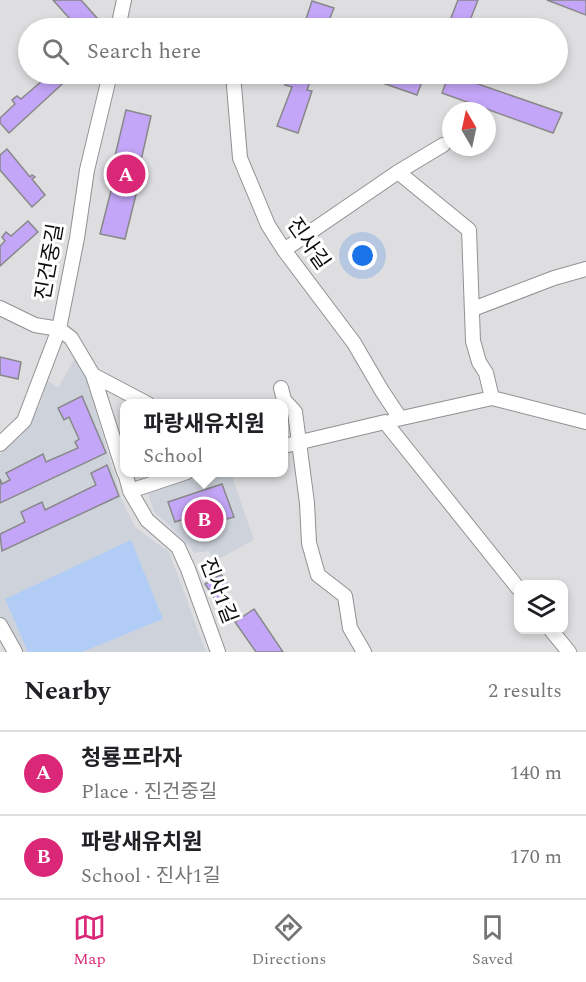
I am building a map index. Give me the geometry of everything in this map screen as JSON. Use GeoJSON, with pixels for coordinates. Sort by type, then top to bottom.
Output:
{"type":"FeatureCollection","features":[{"type":"Feature","properties":{"kind":"street"},"geometry":{"type":"LineString","coordinates":[[120,18],[123,0]]}},
{"type":"Feature","properties":{"kind":"street","name":"진건중길"},"geometry":{"type":"LineString","coordinates":[[0,444],[24,421],[59,329],[77,238],[87,170],[108,84]]}},
{"type":"Feature","properties":{"kind":"street","name":"진사길"},"geometry":{"type":"LineString","coordinates":[[234,84],[240,158],[268,225],[354,343],[400,418]]}},
{"type":"Feature","properties":{"kind":"street"},"geometry":{"type":"LineString","coordinates":[[284,250],[398,172],[442,146]]}},
{"type":"Feature","properties":{"kind":"street"},"geometry":{"type":"LineString","coordinates":[[398,172],[469,230],[473,341],[479,362],[486,373],[492,398]]}},
{"type":"Feature","properties":{"kind":"street"},"geometry":{"type":"LineString","coordinates":[[473,309],[554,278],[586,269]]}},
{"type":"Feature","properties":{"kind":"street"},"geometry":{"type":"LineString","coordinates":[[0,308],[35,325],[59,329],[71,338],[93,375],[120,459]]}},
{"type":"Feature","properties":{"kind":"street"},"geometry":{"type":"LineString","coordinates":[[93,375],[139,399]]}},
{"type":"Feature","properties":{"kind":"street"},"geometry":{"type":"LineString","coordinates":[[281,388],[285,399]]}},
{"type":"Feature","properties":{"kind":"street"},"geometry":{"type":"LineString","coordinates":[[288,445],[492,398],[586,422]]}},
{"type":"Feature","properties":{"kind":"street"},"geometry":{"type":"LineString","coordinates":[[288,404],[295,412],[307,503],[309,543],[318,575],[345,596],[350,628],[364,652]]}},
{"type":"Feature","properties":{"kind":"street"},"geometry":{"type":"LineString","coordinates":[[385,422],[514,582]]}},
{"type":"Feature","properties":{"kind":"street"},"geometry":{"type":"LineString","coordinates":[[126,477],[130,491],[172,477]]}},
{"type":"Feature","properties":{"kind":"street","name":"진사1길"},"geometry":{"type":"LineString","coordinates":[[130,491],[147,520],[178,547],[218,652]]}},
{"type":"Feature","properties":{"kind":"street"},"geometry":{"type":"LineString","coordinates":[[0,625],[15,652]]}},
{"type":"Feature","properties":{"kind":"street"},"geometry":{"type":"LineString","coordinates":[[554,634],[569,652]]}},
{"type":"Feature","properties":{"kind":"shaded area"},"geometry":{"type":"Polygon","coordinates":[[[76,356],[86,377],[121,498],[135,527],[169,552],[206,652],[18,652],[0,615],[0,454],[25,432],[40,404],[47,380],[58,388],[76,356]]]}},
{"type":"Feature","properties":{"kind":"shaded area"},"geometry":{"type":"Polygon","coordinates":[[[188,477],[232,477],[254,540],[213,562],[209,551],[195,553],[154,512],[147,490],[188,477]]]}},
{"type":"Feature","properties":{"kind":"shaded area"},"geometry":{"type":"Polygon","coordinates":[[[131,540],[163,619],[82,652],[28,652],[5,599],[131,540]]]}},
{"type":"Feature","properties":{"kind":"building"},"geometry":{"type":"Polygon","coordinates":[[[53,0],[81,0],[97,18],[69,18],[53,0]]]}},
{"type":"Feature","properties":{"kind":"building"},"geometry":{"type":"Polygon","coordinates":[[[458,0],[478,0],[471,18],[451,18],[458,0]]]}},
{"type":"Feature","properties":{"kind":"building"},"geometry":{"type":"Polygon","coordinates":[[[547,0],[586,0],[586,15],[547,0]]]}},
{"type":"Feature","properties":{"kind":"building"},"geometry":{"type":"Polygon","coordinates":[[[312,1],[334,8],[330,18],[306,18],[312,1]]]}},
{"type":"Feature","properties":{"kind":"building"},"geometry":{"type":"Polygon","coordinates":[[[38,84],[62,84],[9,133],[0,123],[0,118],[15,104],[12,100],[17,96],[21,99],[38,84]]]}},
{"type":"Feature","properties":{"kind":"building"},"geometry":{"type":"Polygon","coordinates":[[[309,84],[307,90],[312,91],[298,133],[277,126],[292,87],[285,85],[309,84]]]}},
{"type":"Feature","properties":{"kind":"building"},"geometry":{"type":"Polygon","coordinates":[[[385,84],[421,84],[417,95],[385,84]]]}},
{"type":"Feature","properties":{"kind":"building"},"geometry":{"type":"Polygon","coordinates":[[[445,84],[478,84],[562,113],[553,133],[496,112],[496,102],[467,102],[442,93],[445,84]]]}},
{"type":"Feature","properties":{"kind":"building"},"geometry":{"type":"Polygon","coordinates":[[[126,110],[151,116],[140,165],[143,166],[125,239],[100,234],[113,183],[109,181],[126,110]]]}},
{"type":"Feature","properties":{"kind":"building"},"geometry":{"type":"Polygon","coordinates":[[[7,149],[30,177],[32,175],[35,177],[32,179],[45,195],[32,207],[0,170],[0,155],[7,149]]]}},
{"type":"Feature","properties":{"kind":"building"},"geometry":{"type":"Polygon","coordinates":[[[28,221],[38,232],[0,266],[0,246],[5,241],[2,237],[6,232],[11,236],[28,221]]]}},
{"type":"Feature","properties":{"kind":"building"},"geometry":{"type":"Polygon","coordinates":[[[0,357],[21,362],[18,379],[0,375],[0,357]]]}},
{"type":"Feature","properties":{"kind":"building"},"geometry":{"type":"Polygon","coordinates":[[[82,396],[106,453],[0,503],[0,479],[2,484],[10,480],[6,473],[43,454],[46,462],[78,448],[75,442],[79,439],[69,417],[64,420],[58,408],[82,396]]]}},
{"type":"Feature","properties":{"kind":"building"},"geometry":{"type":"Polygon","coordinates":[[[107,465],[119,496],[2,551],[0,534],[25,522],[21,512],[42,502],[45,510],[96,485],[91,473],[107,465]]]}},
{"type":"Feature","properties":{"kind":"building"},"geometry":{"type":"Polygon","coordinates":[[[222,484],[234,517],[216,522],[212,510],[175,522],[168,502],[222,484]]]}},
{"type":"Feature","properties":{"kind":"building"},"geometry":{"type":"Polygon","coordinates":[[[221,574],[230,587],[220,595],[222,598],[217,602],[205,584],[221,574]]]}},
{"type":"Feature","properties":{"kind":"building"},"geometry":{"type":"Polygon","coordinates":[[[254,609],[283,652],[256,652],[235,622],[254,609]]]}},
{"type":"Feature","properties":{"kind":"place","name":"청룡프라자"},"geometry":{"type":"Point","coordinates":[126,174]}},
{"type":"Feature","properties":{"kind":"place","name":"파랑새유치원"},"geometry":{"type":"Point","coordinates":[204,519]}}]}
